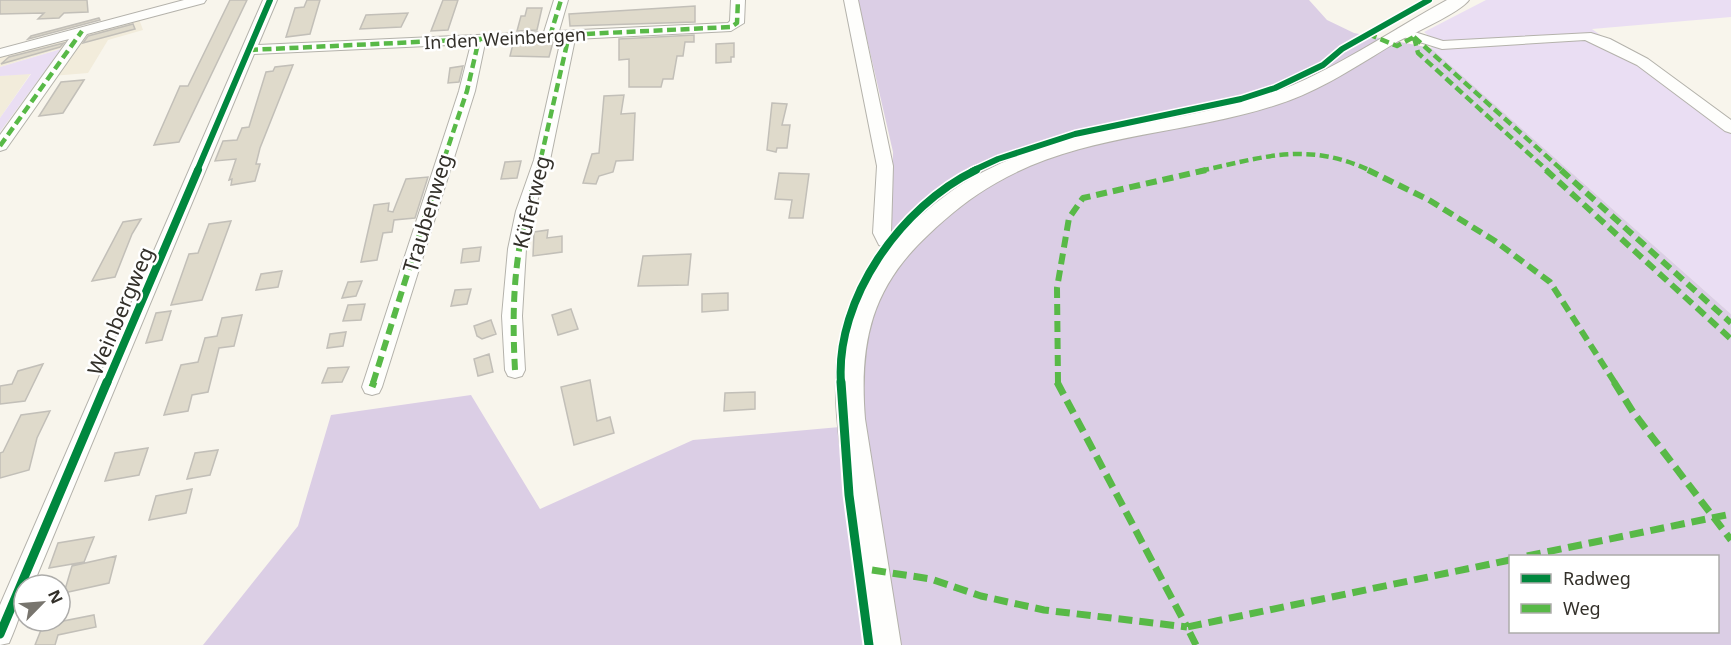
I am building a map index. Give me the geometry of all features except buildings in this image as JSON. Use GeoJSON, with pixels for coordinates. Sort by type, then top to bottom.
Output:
{"type":"FeatureCollection","features":[{"type":"Feature","properties":{"kind":"main road"},"geometry":{"type":"LineString","coordinates":[[884,645],[855,452],[851,415],[850,357],[855,329],[871,289],[901,240],[961,193],[1025,160],[1101,137],[1231,112],[1271,100],[1319,79],[1460,0]]}},
{"type":"Feature","properties":{"kind":"street"},"geometry":{"type":"LineString","coordinates":[[0,53],[199,0]]}},
{"type":"Feature","properties":{"kind":"street","name":"Weinbergweg"},"geometry":{"type":"LineString","coordinates":[[0,634],[270,0]]}},
{"type":"Feature","properties":{"kind":"street"},"geometry":{"type":"LineString","coordinates":[[550,36],[561,0]]}},
{"type":"Feature","properties":{"kind":"street","name":"In den Weinbergen"},"geometry":{"type":"LineString","coordinates":[[249,50],[731,27],[737,23],[738,0]]}},
{"type":"Feature","properties":{"kind":"street"},"geometry":{"type":"LineString","coordinates":[[851,0],[885,166],[882,233],[885,241],[901,240]]}},
{"type":"Feature","properties":{"kind":"street"},"geometry":{"type":"LineString","coordinates":[[0,146],[82,31]]}},
{"type":"Feature","properties":{"kind":"street"},"geometry":{"type":"LineString","coordinates":[[1402,32],[1442,45],[1586,36],[1606,41],[1628,51],[1731,128]]}},
{"type":"Feature","properties":{"kind":"street","name":"Küferweg"},"geometry":{"type":"LineString","coordinates":[[515,370],[512,316],[518,242],[542,160],[569,35]]}},
{"type":"Feature","properties":{"kind":"street","name":"Traubenweg"},"geometry":{"type":"LineString","coordinates":[[372,387],[429,203],[467,91],[479,39]]}},
{"type":"Feature","properties":{"kind":"shaded area"},"geometry":{"type":"Polygon","coordinates":[[[858,0],[1309,0],[1327,20],[1354,33],[1431,48],[1731,314],[1731,645],[203,645],[298,526],[331,415],[471,395],[540,509],[693,440],[862,425],[859,371],[876,294],[915,241],[891,231],[893,152],[858,0]]]}},
{"type":"Feature","properties":{"kind":"shaded area"},"geometry":{"type":"Polygon","coordinates":[[[1486,0],[1731,0],[1731,17],[1592,29],[1731,129],[1731,314],[1431,48],[1435,41],[1424,32],[1486,0]]]}},
{"type":"Feature","properties":{"kind":"shaded area"},"geometry":{"type":"Polygon","coordinates":[[[139,19],[143,30],[108,40],[88,73],[40,77],[60,49],[0,67],[0,55],[139,19]]]}},
{"type":"Feature","properties":{"kind":"shaded area"},"geometry":{"type":"Polygon","coordinates":[[[61,49],[0,132],[0,118],[31,74],[0,76],[0,67],[61,49]]]}},
{"type":"Feature","properties":{"kind":"shaded area"},"geometry":{"type":"Polygon","coordinates":[[[31,73],[0,118],[0,76],[31,73]]]}},
{"type":"Feature","properties":{"kind":"marked path"},"geometry":{"type":"LineString","coordinates":[[550,36],[561,0]]}},
{"type":"Feature","properties":{"kind":"marked path"},"geometry":{"type":"LineString","coordinates":[[249,50],[731,27],[737,23],[738,0]]}},
{"type":"Feature","properties":{"kind":"marked path"},"geometry":{"type":"LineString","coordinates":[[0,146],[82,31]]}},
{"type":"Feature","properties":{"kind":"marked path"},"geometry":{"type":"LineString","coordinates":[[1368,34],[1397,46],[1414,37]]}},
{"type":"Feature","properties":{"kind":"marked path"},"geometry":{"type":"LineString","coordinates":[[515,370],[512,316],[517,249],[525,211],[542,160],[569,35]]}},
{"type":"Feature","properties":{"kind":"marked path"},"geometry":{"type":"LineString","coordinates":[[1414,37],[1418,53],[1731,339]]}},
{"type":"Feature","properties":{"kind":"marked path"},"geometry":{"type":"LineString","coordinates":[[1414,37],[1731,323]]}},
{"type":"Feature","properties":{"kind":"marked path"},"geometry":{"type":"LineString","coordinates":[[372,387],[429,203],[467,91],[479,39]]}},
{"type":"Feature","properties":{"kind":"marked path"},"geometry":{"type":"LineString","coordinates":[[1187,627],[1056,380],[1057,288],[1069,218],[1083,198],[1272,155],[1320,153],[1366,169],[1429,200],[1495,241],[1550,282],[1633,412],[1731,540]]}},
{"type":"Feature","properties":{"kind":"marked path"},"geometry":{"type":"LineString","coordinates":[[1532,555],[1731,514]]}},
{"type":"Feature","properties":{"kind":"marked path"},"geometry":{"type":"LineString","coordinates":[[1196,645],[1187,627],[1509,560]]}},
{"type":"Feature","properties":{"kind":"marked path"},"geometry":{"type":"LineString","coordinates":[[872,570],[931,579],[981,596],[1044,610],[1187,627]]}},
{"type":"Feature","properties":{"kind":"cycle path"},"geometry":{"type":"LineString","coordinates":[[0,634],[270,0]]}},
{"type":"Feature","properties":{"kind":"cycle path"},"geometry":{"type":"LineString","coordinates":[[869,645],[849,495],[840,369],[844,335],[858,291],[868,272],[890,244],[929,200],[957,179],[998,159],[1075,134],[1241,99],[1275,88],[1323,65],[1342,49],[1429,0]]}}]}
